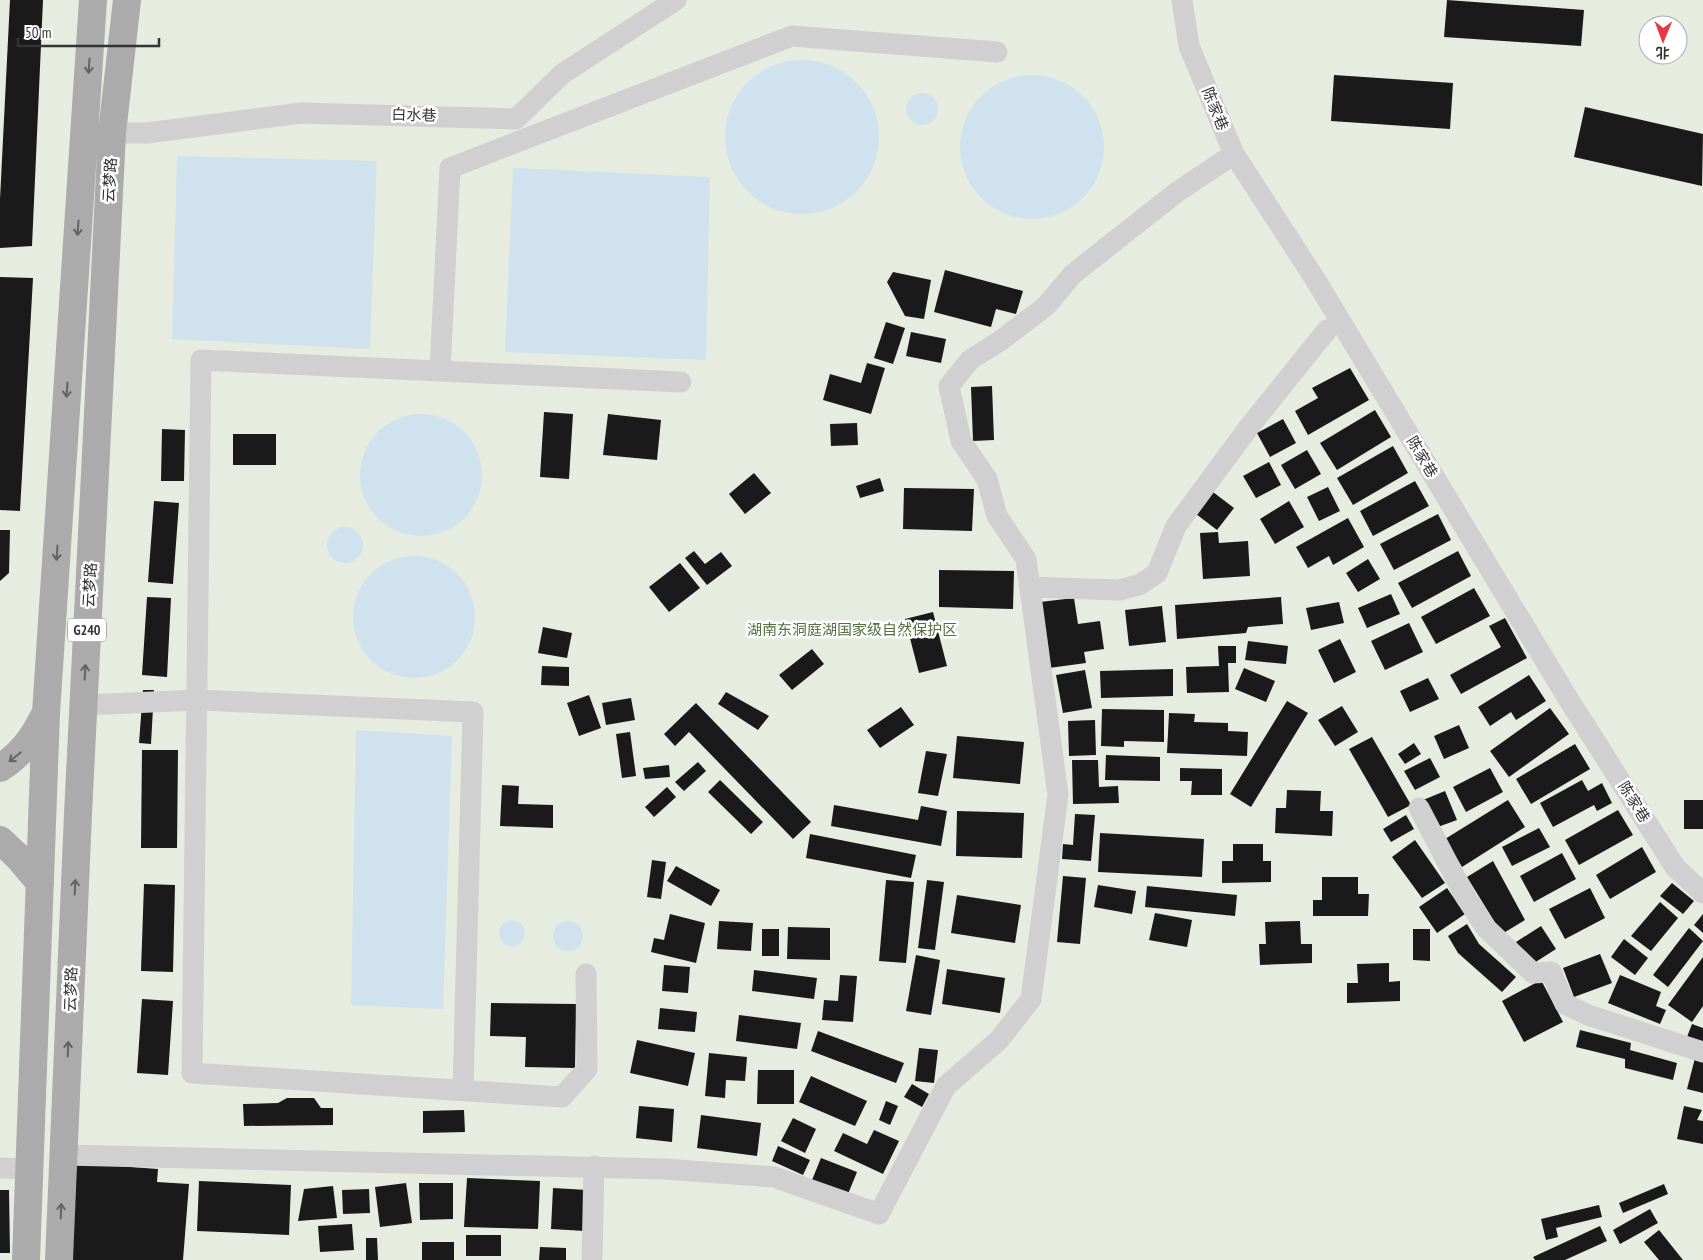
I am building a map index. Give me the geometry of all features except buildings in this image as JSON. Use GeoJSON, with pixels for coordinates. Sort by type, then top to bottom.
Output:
{"type":"FeatureCollection","features":[{"type":"Feature","properties":{"kind":"main road","name":"G240"},"geometry":{"type":"LineString","coordinates":[[26,1260],[46,713],[93,0]]}},
{"type":"Feature","properties":{"kind":"main road","name":"云梦路"},"geometry":{"type":"LineString","coordinates":[[59,1260],[112,133],[127,0]]}},
{"type":"Feature","properties":{"kind":"main road"},"geometry":{"type":"LineString","coordinates":[[0,768],[24,750],[46,713]]}},
{"type":"Feature","properties":{"kind":"main road"},"geometry":{"type":"LineString","coordinates":[[0,840],[18,857],[40,883]]}},
{"type":"Feature","properties":{"kind":"street","name":"白水巷"},"geometry":{"type":"LineString","coordinates":[[112,133],[147,133],[301,113],[516,118],[562,74],[676,0]]}},
{"type":"Feature","properties":{"kind":"street","name":"陈家巷"},"geometry":{"type":"LineString","coordinates":[[1182,0],[1190,46],[1234,154],[1315,279],[1562,689],[1675,868],[1703,893]]}},
{"type":"Feature","properties":{"kind":"street"},"geometry":{"type":"LineString","coordinates":[[440,371],[450,168],[792,36],[997,52]]}},
{"type":"Feature","properties":{"kind":"street"},"geometry":{"type":"LineString","coordinates":[[64,1155],[594,1166],[774,1177],[879,1214],[946,1086],[999,1040],[1031,999],[1058,795],[1026,559],[997,516],[987,479],[961,441],[949,386],[970,360],[1000,341],[1046,306],[1073,274],[1176,192],[1234,154]]}},
{"type":"Feature","properties":{"kind":"street"},"geometry":{"type":"LineString","coordinates":[[1030,587],[1120,590],[1139,585],[1157,573],[1176,526],[1248,427],[1327,330]]}},
{"type":"Feature","properties":{"kind":"street"},"geometry":{"type":"LineString","coordinates":[[586,974],[587,1068],[562,1097],[192,1073],[201,360],[680,382]]}},
{"type":"Feature","properties":{"kind":"street"},"geometry":{"type":"LineString","coordinates":[[84,705],[198,700],[473,712],[463,1090]]}},
{"type":"Feature","properties":{"kind":"street"},"geometry":{"type":"LineString","coordinates":[[1418,808],[1465,896],[1486,928],[1533,974],[1551,972],[1566,1004],[1588,1015],[1703,1052]]}},
{"type":"Feature","properties":{"kind":"street"},"geometry":{"type":"LineString","coordinates":[[592,1260],[594,1166]]}},
{"type":"Feature","properties":{"kind":"street"},"geometry":{"type":"LineString","coordinates":[[0,1168],[30,1169]]}},
{"type":"Feature","properties":{"kind":"green space","name":"湖南东洞庭湖国家级自然保护区"},"geometry":{"type":"Polygon","coordinates":[[[0,0],[1703,0],[1703,1260],[0,1260],[0,0]]]}},
{"type":"Feature","properties":{"kind":"water"},"geometry":{"type":"Polygon","coordinates":[[[802,60],[831,66],[845,73],[856,83],[866,94],[873,108],[879,137],[873,166],[866,180],[856,191],[845,201],[831,208],[802,214],[773,208],[759,201],[748,191],[738,180],[731,166],[725,137],[731,108],[738,94],[748,83],[759,73],[773,66],[802,60]]]}},
{"type":"Feature","properties":{"kind":"water"},"geometry":{"type":"Polygon","coordinates":[[[1032,75],[1046,76],[1060,81],[1072,87],[1083,96],[1092,107],[1098,119],[1103,133],[1103,161],[1098,175],[1092,187],[1083,198],[1072,207],[1060,213],[1046,218],[1032,219],[1018,218],[1004,213],[992,207],[981,198],[972,187],[966,175],[961,161],[960,147],[961,133],[966,119],[972,107],[981,96],[992,87],[1004,81],[1018,76],[1032,75]]]}},
{"type":"Feature","properties":{"kind":"water"},"geometry":{"type":"Polygon","coordinates":[[[922,93],[934,97],[938,109],[934,121],[922,125],[910,121],[906,109],[910,97],[922,93]]]}},
{"type":"Feature","properties":{"kind":"water"},"geometry":{"type":"Polygon","coordinates":[[[177,156],[377,161],[370,349],[172,339],[177,156]]]}},
{"type":"Feature","properties":{"kind":"water"},"geometry":{"type":"Polygon","coordinates":[[[513,168],[710,177],[706,360],[505,352],[513,168]]]}},
{"type":"Feature","properties":{"kind":"water"},"geometry":{"type":"Polygon","coordinates":[[[421,414],[444,418],[464,432],[478,452],[482,475],[478,498],[464,518],[444,532],[421,536],[398,532],[378,518],[364,498],[360,475],[364,452],[378,432],[398,418],[421,414]]]}},
{"type":"Feature","properties":{"kind":"water"},"geometry":{"type":"Polygon","coordinates":[[[345,527],[352,528],[358,532],[362,538],[362,552],[358,558],[352,562],[345,563],[338,562],[332,558],[328,552],[327,545],[328,538],[332,532],[338,528],[345,527]]]}},
{"type":"Feature","properties":{"kind":"water"},"geometry":{"type":"Polygon","coordinates":[[[414,556],[426,557],[437,561],[448,566],[457,574],[465,583],[470,594],[474,605],[474,629],[470,640],[465,651],[457,660],[448,668],[437,673],[426,677],[414,678],[402,677],[391,673],[380,668],[371,660],[363,651],[358,640],[354,629],[353,617],[354,605],[358,594],[363,583],[371,574],[380,566],[391,561],[402,557],[414,556]]]}},
{"type":"Feature","properties":{"kind":"water"},"geometry":{"type":"Polygon","coordinates":[[[356,730],[452,736],[443,1009],[351,1005],[356,730]]]}},
{"type":"Feature","properties":{"kind":"water"},"geometry":{"type":"Polygon","coordinates":[[[512,920],[522,923],[525,933],[522,943],[512,946],[502,943],[499,933],[502,923],[512,920]]]}},
{"type":"Feature","properties":{"kind":"water"},"geometry":{"type":"Polygon","coordinates":[[[568,921],[574,922],[582,930],[582,942],[574,950],[568,951],[562,950],[554,942],[553,936],[554,930],[562,922],[568,921]]]}}]}
